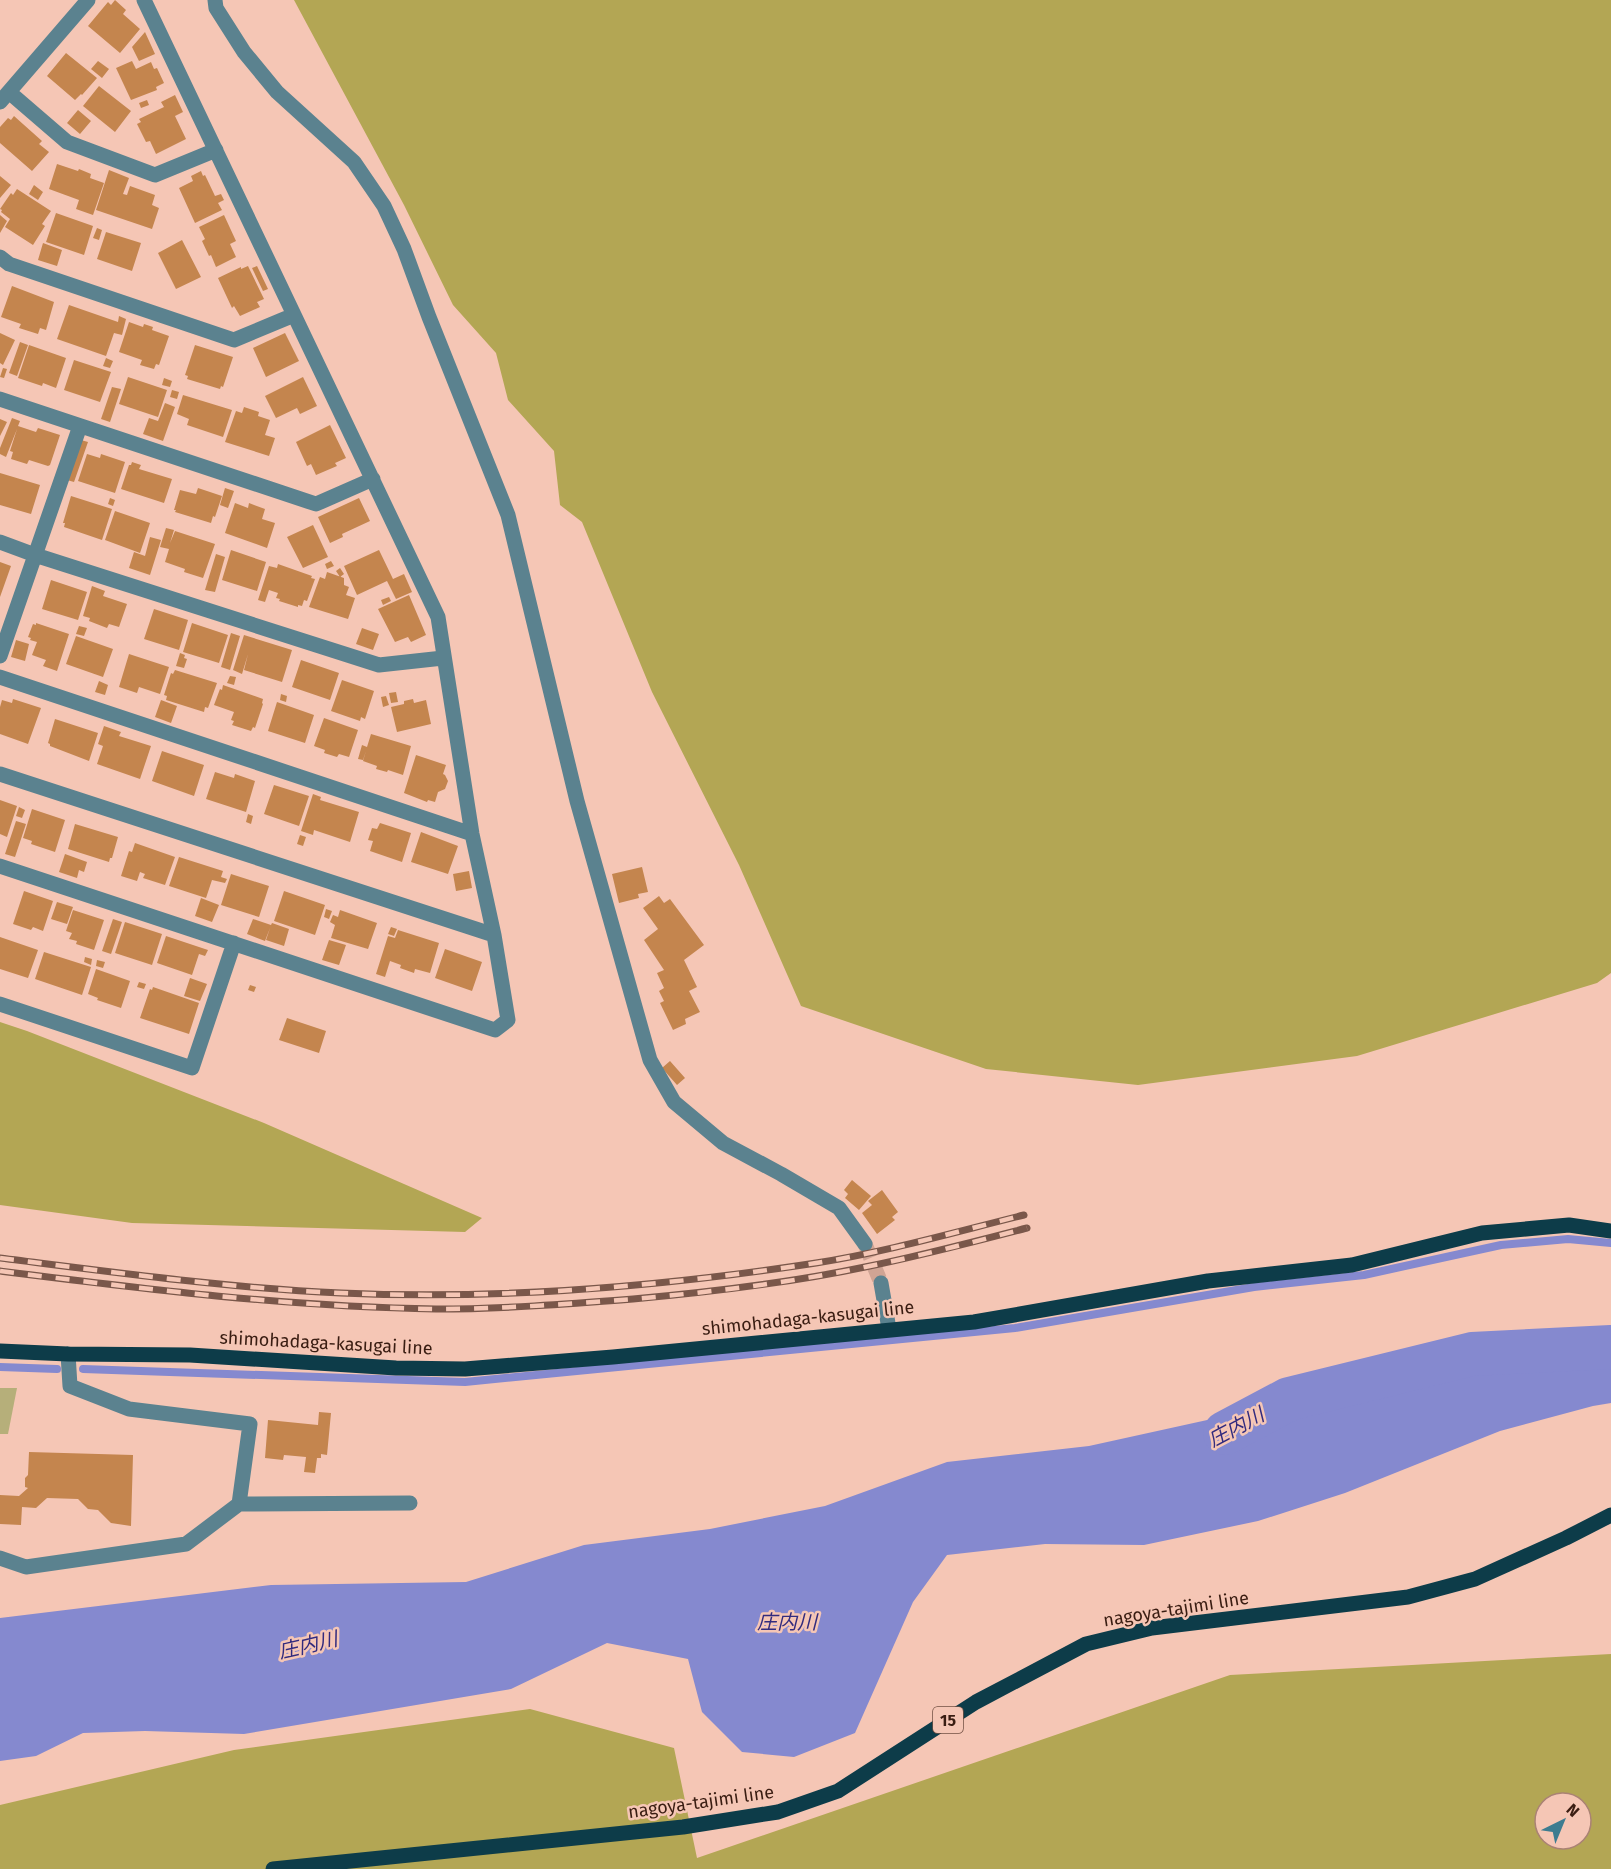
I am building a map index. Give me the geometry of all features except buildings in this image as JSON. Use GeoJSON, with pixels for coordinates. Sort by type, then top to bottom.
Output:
{"type":"FeatureCollection","features":[{"type":"Feature","properties":{"kind":"main road","name":"shimohadaga-kasugai line"},"geometry":{"type":"LineString","coordinates":[[0,1351],[190,1355],[396,1368],[465,1369],[974,1322],[1208,1281],[1352,1265],[1482,1233],[1569,1225],[1611,1231]]}},
{"type":"Feature","properties":{"kind":"main road","name":"nagoya-tajimi line"},"geometry":{"type":"LineString","coordinates":[[273,1869],[683,1827],[778,1812],[838,1791],[976,1702],[1086,1644],[1152,1628],[1408,1598],[1475,1579],[1611,1515]]}},
{"type":"Feature","properties":{"kind":"street"},"geometry":{"type":"LineString","coordinates":[[88,0],[4,97],[67,142],[155,175],[216,150]]}},
{"type":"Feature","properties":{"kind":"street"},"geometry":{"type":"LineString","coordinates":[[0,866],[495,1030],[508,1020],[494,935],[472,834],[438,617],[144,0]]}},
{"type":"Feature","properties":{"kind":"street"},"geometry":{"type":"LineString","coordinates":[[215,0],[216,9],[244,52],[277,92],[354,162],[384,206],[404,249],[508,515],[577,801],[650,1060],[674,1102],[723,1143],[839,1208],[865,1244]]}},
{"type":"Feature","properties":{"kind":"street"},"geometry":{"type":"LineString","coordinates":[[0,257],[9,264],[234,340],[294,315]]}},
{"type":"Feature","properties":{"kind":"street"},"geometry":{"type":"LineString","coordinates":[[0,399],[316,504],[373,479]]}},
{"type":"Feature","properties":{"kind":"street"},"geometry":{"type":"LineString","coordinates":[[0,656],[80,426]]}},
{"type":"Feature","properties":{"kind":"street"},"geometry":{"type":"LineString","coordinates":[[0,542],[380,665],[443,658]]}},
{"type":"Feature","properties":{"kind":"street"},"geometry":{"type":"LineString","coordinates":[[0,677],[472,834]]}},
{"type":"Feature","properties":{"kind":"street"},"geometry":{"type":"LineString","coordinates":[[0,774],[494,935]]}},
{"type":"Feature","properties":{"kind":"street"},"geometry":{"type":"LineString","coordinates":[[0,1004],[192,1068],[234,943]]}},
{"type":"Feature","properties":{"kind":"street"},"geometry":{"type":"LineString","coordinates":[[881,1283],[889,1329]]}},
{"type":"Feature","properties":{"kind":"street"},"geometry":{"type":"LineString","coordinates":[[68,1354],[70,1386],[89,1394],[129,1409],[250,1424],[239,1504]]}},
{"type":"Feature","properties":{"kind":"street"},"geometry":{"type":"LineString","coordinates":[[0,1558],[26,1567],[186,1544],[239,1504],[410,1503]]}},
{"type":"Feature","properties":{"kind":"shaded area"},"geometry":{"type":"Polygon","coordinates":[[[294,0],[1611,0],[1611,973],[1597,983],[1357,1056],[1138,1085],[986,1069],[801,1006],[739,865],[652,692],[582,522],[560,505],[554,451],[508,400],[496,353],[453,305],[404,205],[294,0]]]}},
{"type":"Feature","properties":{"kind":"shaded area"},"geometry":{"type":"Polygon","coordinates":[[[0,1022],[264,1123],[482,1218],[465,1232],[132,1223],[0,1205],[0,1022]]]}},
{"type":"Feature","properties":{"kind":"shaded area"},"geometry":{"type":"Polygon","coordinates":[[[0,1388],[17,1388],[8,1434],[0,1434],[0,1388]]]}},
{"type":"Feature","properties":{"kind":"shaded area"},"geometry":{"type":"Polygon","coordinates":[[[1611,1654],[1611,1869],[0,1869],[0,1805],[234,1750],[530,1709],[674,1748],[697,1858],[1230,1675],[1611,1654]]]}},
{"type":"Feature","properties":{"kind":"water","name":"庄内川"},"geometry":{"type":"Polygon","coordinates":[[[1511,1337],[1611,1341],[1611,1403],[1500,1431],[1345,1493],[1258,1521],[1144,1545],[1045,1544],[947,1555],[913,1602],[855,1733],[794,1757],[742,1752],[702,1712],[688,1659],[607,1643],[511,1689],[244,1734],[145,1731],[83,1733],[36,1756],[0,1761],[0,1618],[271,1585],[466,1582],[584,1545],[710,1529],[825,1506],[947,1462],[1089,1446],[1393,1379],[1511,1337]]]}},
{"type":"Feature","properties":{"kind":"waterway"},"geometry":{"type":"LineString","coordinates":[[83,1369],[465,1382],[1015,1328],[1254,1287],[1364,1275],[1501,1245],[1568,1239],[1611,1243]]}},
{"type":"Feature","properties":{"kind":"waterway","name":"庄内川"},"geometry":{"type":"LineString","coordinates":[[1225,1433],[1289,1399],[1472,1354],[1611,1347]]}},
{"type":"Feature","properties":{"kind":"waterway"},"geometry":{"type":"LineString","coordinates":[[0,1367],[57,1369]]}},
{"type":"Feature","properties":{"kind":"tunnel"},"geometry":{"type":"LineString","coordinates":[[865,1244],[881,1283]]}},
{"type":"Feature","properties":{"kind":"railway"},"geometry":{"type":"LineString","coordinates":[[0,1258],[170,1279],[298,1291],[400,1295],[519,1293],[698,1279],[816,1263],[894,1247],[1024,1215]]}},
{"type":"Feature","properties":{"kind":"railway"},"geometry":{"type":"LineString","coordinates":[[0,1271],[163,1290],[326,1305],[436,1309],[510,1307],[633,1299],[779,1282],[886,1263],[1027,1228]]}}]}
